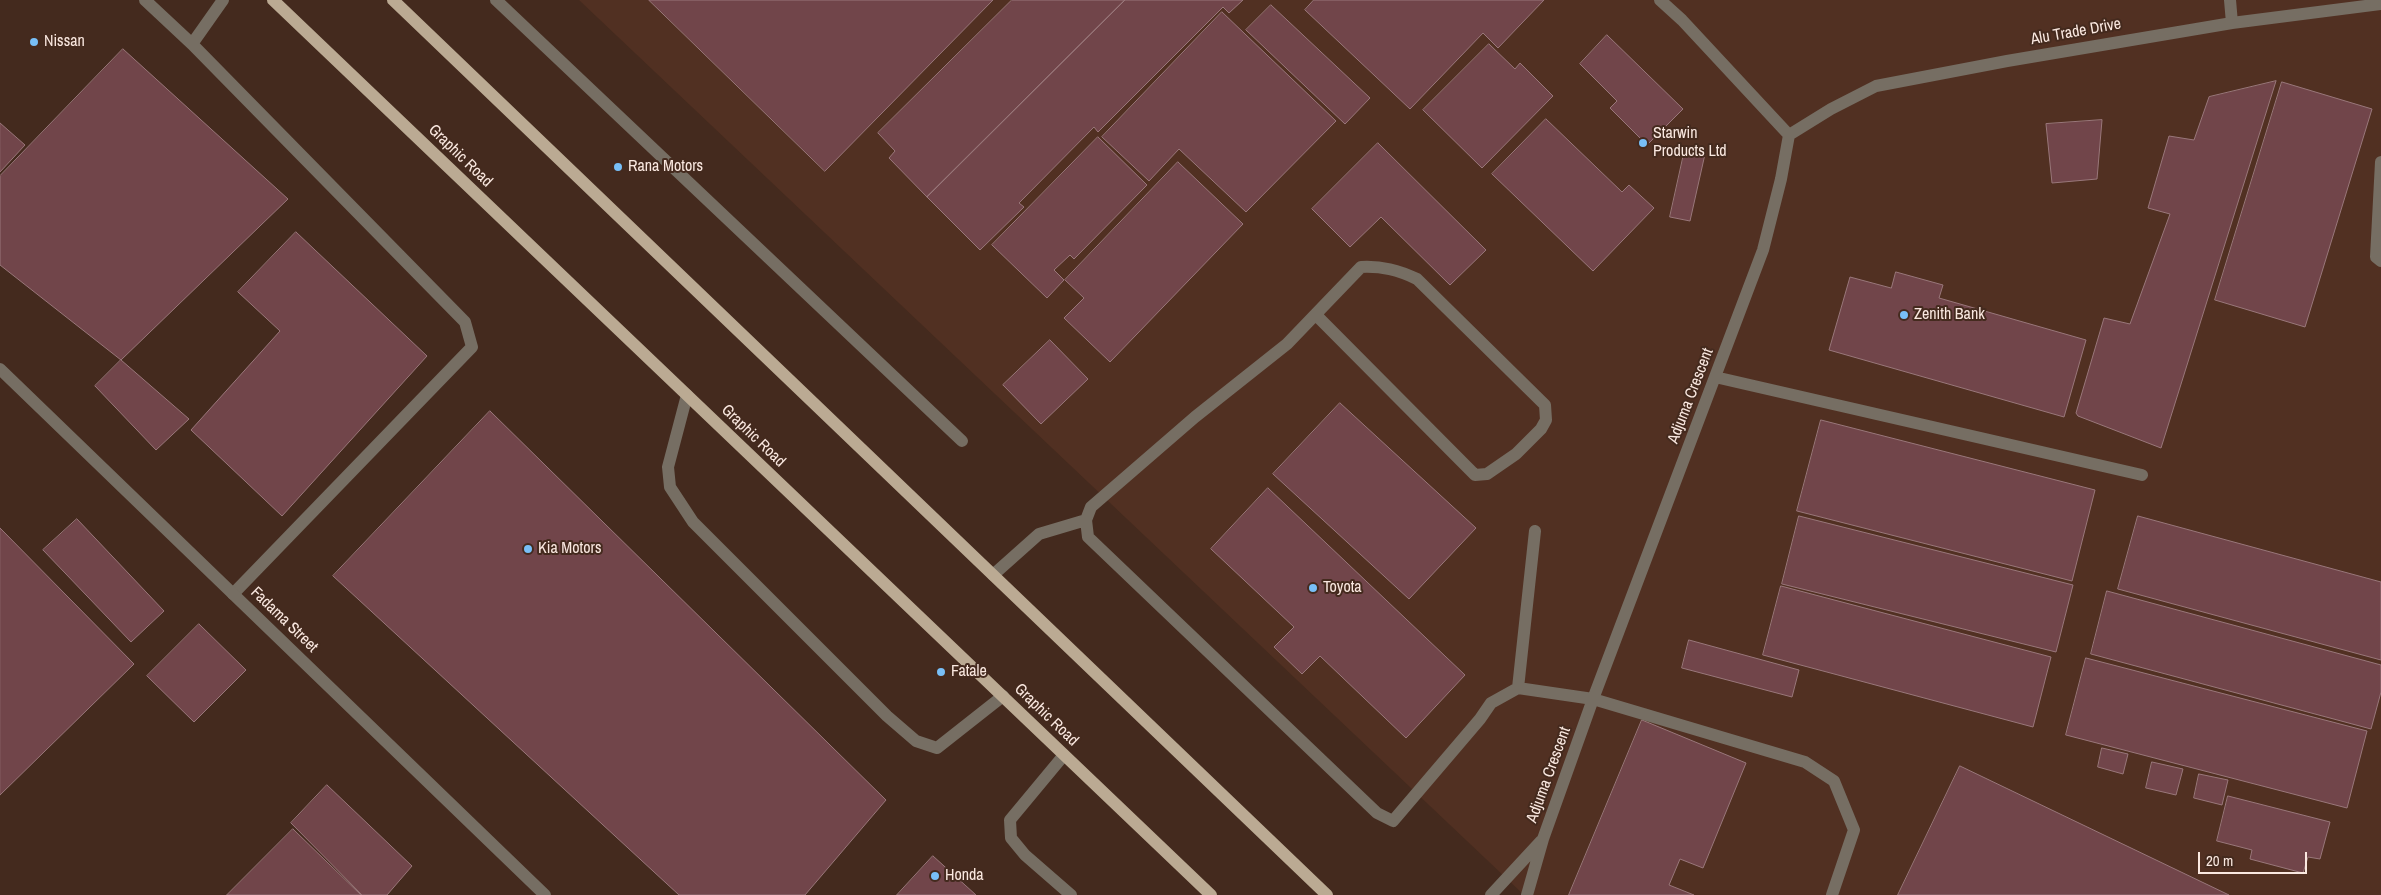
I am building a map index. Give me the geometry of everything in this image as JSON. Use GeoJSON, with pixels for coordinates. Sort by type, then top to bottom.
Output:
{"type":"FeatureCollection","features":[{"type":"Feature","properties":{"kind":"main road","name":"Graphic Road"},"geometry":{"type":"LineString","coordinates":[[273,0],[1211,895]]}},
{"type":"Feature","properties":{"kind":"main road"},"geometry":{"type":"LineString","coordinates":[[393,0],[1327,895]]}},
{"type":"Feature","properties":{"kind":"street"},"geometry":{"type":"LineString","coordinates":[[145,0],[192,44],[465,322],[472,346],[233,594]]}},
{"type":"Feature","properties":{"kind":"street"},"geometry":{"type":"LineString","coordinates":[[192,44],[223,0]]}},
{"type":"Feature","properties":{"kind":"street"},"geometry":{"type":"LineString","coordinates":[[496,0],[962,441]]}},
{"type":"Feature","properties":{"kind":"street"},"geometry":{"type":"LineString","coordinates":[[1660,0],[1682,20],[1789,135]]}},
{"type":"Feature","properties":{"kind":"street"},"geometry":{"type":"LineString","coordinates":[[2230,0],[2232,23]]}},
{"type":"Feature","properties":{"kind":"street","name":"Alu Trade Drive"},"geometry":{"type":"LineString","coordinates":[[1789,135],[1832,109],[1876,86],[2007,61],[2232,23],[2381,4]]}},
{"type":"Feature","properties":{"kind":"street","name":"Adjuma Crescent"},"geometry":{"type":"LineString","coordinates":[[1527,895],[1543,840],[1593,699],[1763,250],[1781,179],[1789,135]]}},
{"type":"Feature","properties":{"kind":"street"},"geometry":{"type":"LineString","coordinates":[[2381,162],[2376,257],[2381,261]]}},
{"type":"Feature","properties":{"kind":"street"},"geometry":{"type":"LineString","coordinates":[[1316,315],[1475,475],[1487,474],[1516,454],[1541,429],[1546,420],[1545,405],[1416,279],[1399,271],[1380,266],[1361,267],[1287,344],[1195,417],[1091,507],[1086,520],[1088,537],[1368,806],[1393,821],[1480,719],[1492,702],[1518,688],[1593,699],[1805,762],[1834,781],[1854,830],[1832,895]]}},
{"type":"Feature","properties":{"kind":"street","name":"Fadama Street"},"geometry":{"type":"LineString","coordinates":[[0,368],[545,895]]}},
{"type":"Feature","properties":{"kind":"street"},"geometry":{"type":"LineString","coordinates":[[1715,378],[2142,475]]}},
{"type":"Feature","properties":{"kind":"street"},"geometry":{"type":"LineString","coordinates":[[687,395],[668,467],[670,487],[693,522],[887,716],[916,741],[937,748],[1002,696]]}},
{"type":"Feature","properties":{"kind":"street"},"geometry":{"type":"LineString","coordinates":[[993,575],[1040,534],[1086,520]]}},
{"type":"Feature","properties":{"kind":"street"},"geometry":{"type":"LineString","coordinates":[[1518,688],[1535,531]]}},
{"type":"Feature","properties":{"kind":"street"},"geometry":{"type":"LineString","coordinates":[[1064,755],[1010,820],[1011,838],[1025,855],[1070,895]]}},
{"type":"Feature","properties":{"kind":"street","name":"Adjuma Crescent"},"geometry":{"type":"LineString","coordinates":[[1491,895],[1543,840]]}},
{"type":"Feature","properties":{"kind":"shaded area"},"geometry":{"type":"Polygon","coordinates":[[[579,0],[2381,0],[2381,895],[1524,895],[579,0]]]}},
{"type":"Feature","properties":{"kind":"building"},"geometry":{"type":"Polygon","coordinates":[[[649,0],[993,0],[825,171],[649,0]]]}},
{"type":"Feature","properties":{"kind":"building"},"geometry":{"type":"Polygon","coordinates":[[[1012,0],[1125,0],[927,197],[889,158],[895,151],[878,133],[1012,0]]]}},
{"type":"Feature","properties":{"kind":"building"},"geometry":{"type":"Polygon","coordinates":[[[1125,0],[1243,0],[1229,13],[1223,7],[1098,132],[1094,127],[1019,203],[1024,207],[980,250],[927,197],[1125,0]]]}},
{"type":"Feature","properties":{"kind":"building"},"geometry":{"type":"Polygon","coordinates":[[[1314,0],[1544,0],[1498,48],[1483,33],[1410,109],[1305,10],[1314,0]]]}},
{"type":"Feature","properties":{"kind":"building"},"geometry":{"type":"Polygon","coordinates":[[[1271,5],[1370,98],[1345,124],[1246,30],[1271,5]]]}},
{"type":"Feature","properties":{"kind":"building"},"geometry":{"type":"Polygon","coordinates":[[[1222,12],[1336,121],[1246,212],[1179,149],[1149,181],[1102,137],[1222,12]]]}},
{"type":"Feature","properties":{"kind":"building"},"geometry":{"type":"Polygon","coordinates":[[[1607,35],[1683,109],[1647,145],[1610,108],[1617,101],[1580,64],[1607,35]]]}},
{"type":"Feature","properties":{"kind":"building"},"geometry":{"type":"Polygon","coordinates":[[[1489,44],[1515,69],[1520,63],[1553,96],[1482,168],[1423,110],[1489,44]]]}},
{"type":"Feature","properties":{"kind":"building"},"geometry":{"type":"Polygon","coordinates":[[[123,49],[288,199],[121,360],[0,265],[0,176],[123,49]]]}},
{"type":"Feature","properties":{"kind":"building"},"geometry":{"type":"Polygon","coordinates":[[[2276,81],[2161,448],[2078,416],[2076,413],[2104,318],[2130,324],[2170,214],[2148,208],[2169,136],[2194,140],[2209,97],[2276,81]]]}},
{"type":"Feature","properties":{"kind":"building"},"geometry":{"type":"Polygon","coordinates":[[[2282,82],[2372,109],[2305,327],[2215,300],[2282,82]]]}},
{"type":"Feature","properties":{"kind":"building"},"geometry":{"type":"Polygon","coordinates":[[[1546,119],[1622,192],[1629,185],[1654,208],[1593,271],[1492,174],[1546,119]]]}},
{"type":"Feature","properties":{"kind":"building"},"geometry":{"type":"Polygon","coordinates":[[[2102,120],[2097,179],[2052,183],[2046,124],[2102,120]]]}},
{"type":"Feature","properties":{"kind":"building"},"geometry":{"type":"Polygon","coordinates":[[[0,123],[25,145],[0,172],[0,123]]]}},
{"type":"Feature","properties":{"kind":"building"},"geometry":{"type":"Polygon","coordinates":[[[1098,137],[1147,185],[1074,259],[1070,255],[1054,270],[1064,280],[1047,298],[992,245],[1098,137]]]}},
{"type":"Feature","properties":{"kind":"building"},"geometry":{"type":"Polygon","coordinates":[[[1378,143],[1486,250],[1450,285],[1381,217],[1350,247],[1312,209],[1378,143]]]}},
{"type":"Feature","properties":{"kind":"building"},"geometry":{"type":"Polygon","coordinates":[[[1685,149],[1705,154],[1690,221],[1670,217],[1685,149]]]}},
{"type":"Feature","properties":{"kind":"building"},"geometry":{"type":"Polygon","coordinates":[[[1178,162],[1243,224],[1110,362],[1064,318],[1084,298],[1065,280],[1178,162]]]}},
{"type":"Feature","properties":{"kind":"building"},"geometry":{"type":"Polygon","coordinates":[[[296,232],[427,356],[282,516],[191,430],[280,331],[238,292],[296,232]]]}},
{"type":"Feature","properties":{"kind":"building"},"geometry":{"type":"Polygon","coordinates":[[[1896,272],[1943,285],[1939,298],[2086,340],[2064,417],[1829,350],[1850,277],[1891,288],[1896,272]]]}},
{"type":"Feature","properties":{"kind":"building"},"geometry":{"type":"Polygon","coordinates":[[[1050,340],[1088,379],[1041,424],[1003,385],[1050,340]]]}},
{"type":"Feature","properties":{"kind":"building"},"geometry":{"type":"Polygon","coordinates":[[[121,360],[189,419],[156,450],[95,386],[121,360]]]}},
{"type":"Feature","properties":{"kind":"building"},"geometry":{"type":"Polygon","coordinates":[[[1340,403],[1476,528],[1409,599],[1273,474],[1340,403]]]}},
{"type":"Feature","properties":{"kind":"building"},"geometry":{"type":"Polygon","coordinates":[[[490,411],[886,800],[805,895],[679,895],[333,576],[490,411]]]}},
{"type":"Feature","properties":{"kind":"building"},"geometry":{"type":"Polygon","coordinates":[[[1821,420],[2095,490],[2072,581],[1797,511],[1821,420]]]}},
{"type":"Feature","properties":{"kind":"building","name":"Toyota"},"geometry":{"type":"Polygon","coordinates":[[[1268,488],[1465,675],[1406,738],[1320,656],[1302,674],[1274,647],[1294,627],[1211,549],[1268,488]]]}},
{"type":"Feature","properties":{"kind":"building"},"geometry":{"type":"Polygon","coordinates":[[[1799,516],[2073,585],[2056,652],[1782,584],[1799,516]]]}},
{"type":"Feature","properties":{"kind":"building"},"geometry":{"type":"Polygon","coordinates":[[[2138,516],[2381,582],[2381,660],[2118,589],[2138,516]]]}},
{"type":"Feature","properties":{"kind":"building"},"geometry":{"type":"Polygon","coordinates":[[[77,519],[164,611],[131,642],[43,550],[77,519]]]}},
{"type":"Feature","properties":{"kind":"building"},"geometry":{"type":"Polygon","coordinates":[[[0,528],[134,664],[0,795],[0,528]]]}},
{"type":"Feature","properties":{"kind":"building"},"geometry":{"type":"Polygon","coordinates":[[[1781,586],[2051,657],[2033,727],[1763,655],[1781,586]]]}},
{"type":"Feature","properties":{"kind":"building"},"geometry":{"type":"Polygon","coordinates":[[[2107,591],[2381,665],[2381,692],[2371,729],[2091,654],[2107,591]]]}},
{"type":"Feature","properties":{"kind":"building"},"geometry":{"type":"Polygon","coordinates":[[[199,624],[246,670],[194,722],[147,676],[199,624]]]}},
{"type":"Feature","properties":{"kind":"building"},"geometry":{"type":"Polygon","coordinates":[[[1689,640],[1799,670],[1792,697],[1682,668],[1689,640]]]}},
{"type":"Feature","properties":{"kind":"building"},"geometry":{"type":"Polygon","coordinates":[[[2086,658],[2367,731],[2347,808],[2066,735],[2086,658]]]}},
{"type":"Feature","properties":{"kind":"building"},"geometry":{"type":"Polygon","coordinates":[[[1642,720],[1746,763],[1703,868],[1680,859],[1669,885],[1694,895],[1569,895],[1642,720]]]}},
{"type":"Feature","properties":{"kind":"building"},"geometry":{"type":"Polygon","coordinates":[[[2102,748],[2128,754],[2123,774],[2098,767],[2102,748]]]}},
{"type":"Feature","properties":{"kind":"building"},"geometry":{"type":"Polygon","coordinates":[[[2152,762],[2183,769],[2176,795],[2146,788],[2152,762]]]}},
{"type":"Feature","properties":{"kind":"building"},"geometry":{"type":"Polygon","coordinates":[[[1960,766],[2229,895],[1898,895],[1960,766]]]}},
{"type":"Feature","properties":{"kind":"building"},"geometry":{"type":"Polygon","coordinates":[[[2199,774],[2228,780],[2222,805],[2194,798],[2199,774]]]}},
{"type":"Feature","properties":{"kind":"building"},"geometry":{"type":"Polygon","coordinates":[[[327,785],[412,866],[387,895],[362,895],[291,823],[327,785]]]}},
{"type":"Feature","properties":{"kind":"building"},"geometry":{"type":"Polygon","coordinates":[[[2228,796],[2330,822],[2320,859],[2308,857],[2303,873],[2250,859],[2252,850],[2217,841],[2228,796]]]}},
{"type":"Feature","properties":{"kind":"building"},"geometry":{"type":"Polygon","coordinates":[[[293,829],[361,895],[227,895],[293,829]]]}},
{"type":"Feature","properties":{"kind":"building","name":"Honda"},"geometry":{"type":"Polygon","coordinates":[[[933,856],[976,895],[897,895],[933,856]]]}},
{"type":"Feature","properties":{"kind":"place","name":"Nissan"},"geometry":{"type":"Point","coordinates":[34,42]}},
{"type":"Feature","properties":{"kind":"place","name":"Starwin Products Ltd"},"geometry":{"type":"Point","coordinates":[1643,143]}},
{"type":"Feature","properties":{"kind":"place","name":"Rana Motors"},"geometry":{"type":"Point","coordinates":[618,167]}},
{"type":"Feature","properties":{"kind":"place","name":"Zenith Bank"},"geometry":{"type":"Point","coordinates":[1904,315]}},
{"type":"Feature","properties":{"kind":"place","name":"Kia Motors"},"geometry":{"type":"Point","coordinates":[528,549]}},
{"type":"Feature","properties":{"kind":"place","name":"Toyota"},"geometry":{"type":"Point","coordinates":[1313,588]}},
{"type":"Feature","properties":{"kind":"place","name":"Fatale"},"geometry":{"type":"Point","coordinates":[941,672]}},
{"type":"Feature","properties":{"kind":"place","name":"Honda"},"geometry":{"type":"Point","coordinates":[935,876]}}]}
